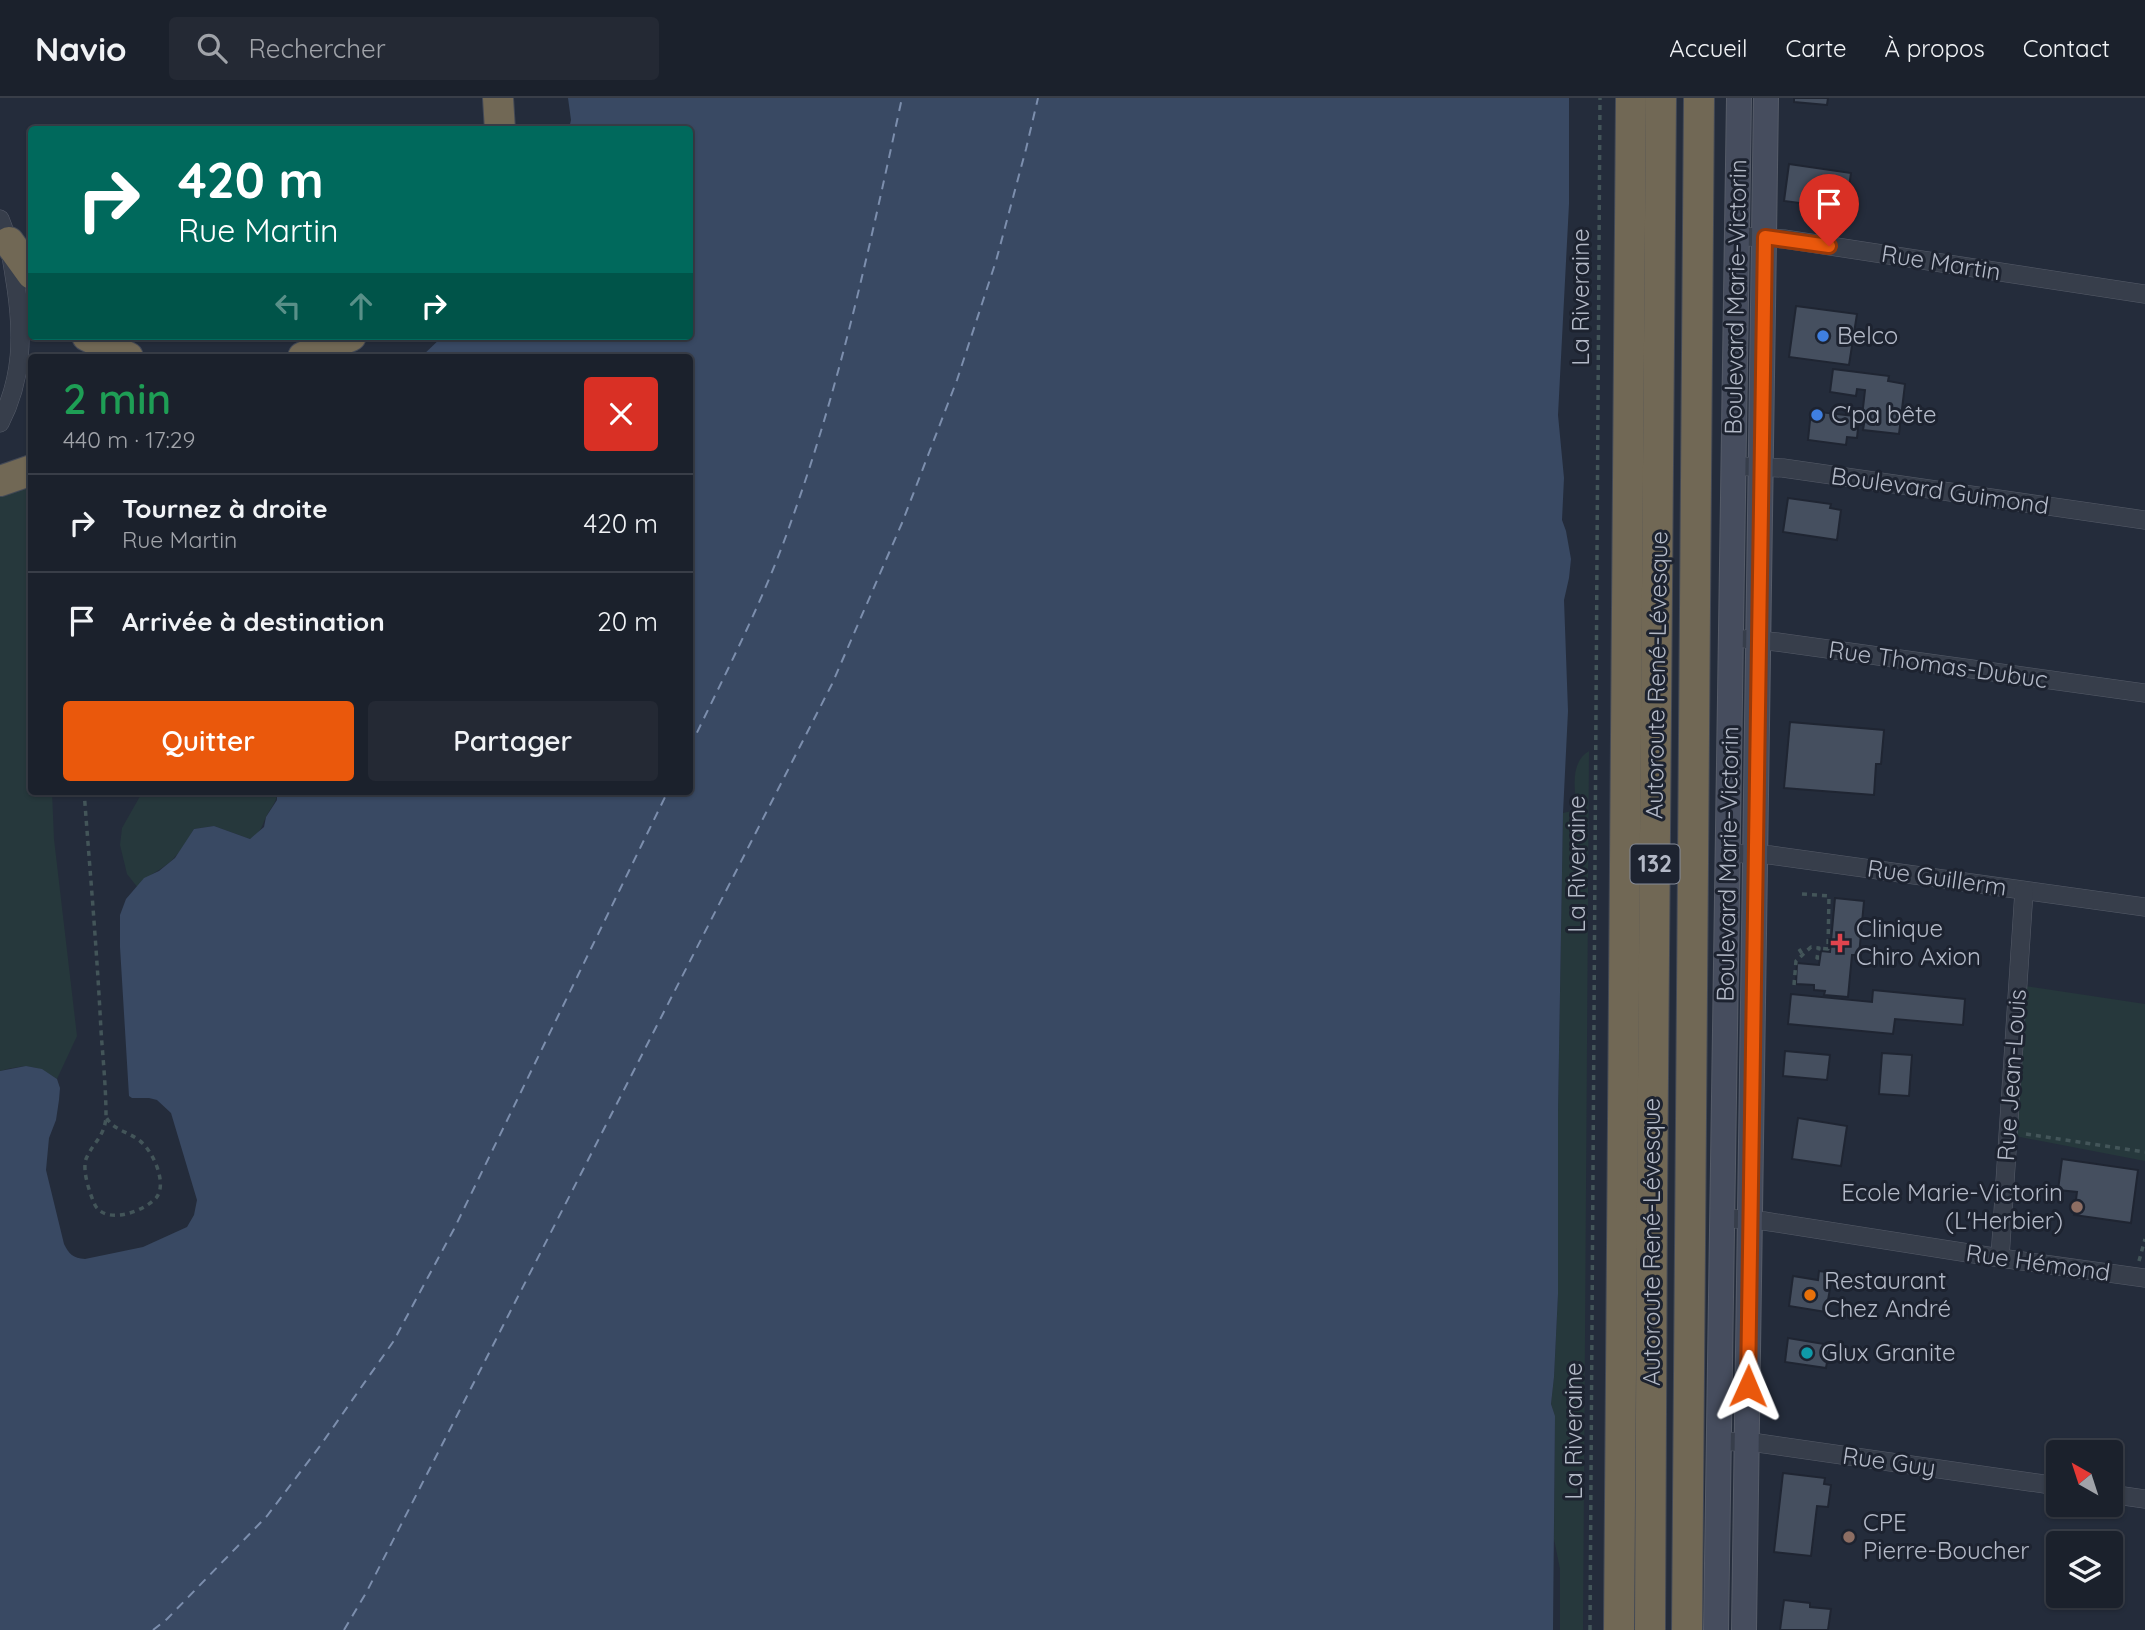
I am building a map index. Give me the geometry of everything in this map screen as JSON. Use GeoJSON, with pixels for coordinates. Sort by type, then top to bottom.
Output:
{"type":"FeatureCollection","features":[{"type":"Feature","properties":{"kind":"highway"},"geometry":{"type":"LineString","coordinates":[[498,98],[500,126]]}},
{"type":"Feature","properties":{"kind":"highway","name":"Autoroute René-Lévesque"},"geometry":{"type":"LineString","coordinates":[[1619,1630],[1631,98]]}},
{"type":"Feature","properties":{"kind":"highway","name":"Autoroute René-Lévesque"},"geometry":{"type":"LineString","coordinates":[[1650,1630],[1661,98]]}},
{"type":"Feature","properties":{"kind":"highway"},"geometry":{"type":"LineString","coordinates":[[1670,1630],[1682,98]]}},
{"type":"Feature","properties":{"kind":"highway"},"geometry":{"type":"LineString","coordinates":[[1687,1630],[1699,98]]}},
{"type":"Feature","properties":{"kind":"highway"},"geometry":{"type":"LineString","coordinates":[[5,230],[28,267]]}},
{"type":"Feature","properties":{"kind":"highway"},"geometry":{"type":"LineString","coordinates":[[95,340],[122,354]]}},
{"type":"Feature","properties":{"kind":"highway"},"geometry":{"type":"LineString","coordinates":[[310,354],[342,340]]}},
{"type":"Feature","properties":{"kind":"highway"},"geometry":{"type":"LineString","coordinates":[[0,481],[28,471]]}},
{"type":"Feature","properties":{"kind":"street","name":"Boulevard Marie-Victorin"},"geometry":{"type":"LineString","coordinates":[[1716,1630],[1739,98]]}},
{"type":"Feature","properties":{"kind":"street","name":"Boulevard Marie-Victorin"},"geometry":{"type":"LineString","coordinates":[[1745,1630],[1766,98]]}},
{"type":"Feature","properties":{"kind":"street"},"geometry":{"type":"LineString","coordinates":[[0,423],[15,388],[20,358],[19,308],[5,230]]}},
{"type":"Feature","properties":{"kind":"street","name":"Rue Martin"},"geometry":{"type":"LineString","coordinates":[[1737,236],[1765,237],[2145,294]]}},
{"type":"Feature","properties":{"kind":"street","name":"Boulevard Guimond"},"geometry":{"type":"LineString","coordinates":[[1734,466],[1783,468],[2145,520]]}},
{"type":"Feature","properties":{"kind":"street","name":"Rue Thomas-Dubuc"},"geometry":{"type":"LineString","coordinates":[[1731,639],[1759,640],[2145,693]]}},
{"type":"Feature","properties":{"kind":"street","name":"Rue Guillerm"},"geometry":{"type":"LineString","coordinates":[[1728,853],[1755,853],[2145,908]]}},
{"type":"Feature","properties":{"kind":"street","name":"Rue Jean-Louis"},"geometry":{"type":"LineString","coordinates":[[2000,1258],[2024,891]]}},
{"type":"Feature","properties":{"kind":"street","name":"Rue Hémond"},"geometry":{"type":"LineString","coordinates":[[1723,1218],[2145,1278]]}},
{"type":"Feature","properties":{"kind":"street","name":"Rue Guy"},"geometry":{"type":"LineString","coordinates":[[1720,1441],[1746,1442],[2046,1484]]}},
{"type":"Feature","properties":{"kind":"street"},"geometry":{"type":"LineString","coordinates":[[2123,1496],[2145,1499]]}},
{"type":"Feature","properties":{"kind":"path","name":"La Riveraine"},"geometry":{"type":"LineString","coordinates":[[1590,1630],[1600,98]]}},
{"type":"Feature","properties":{"kind":"path"},"geometry":{"type":"LineString","coordinates":[[84,795],[106,1117],[104,1129],[86,1159],[85,1168],[96,1206],[105,1215],[117,1216],[144,1207],[160,1191],[160,1182],[146,1147],[132,1136],[114,1128],[106,1117]]}},
{"type":"Feature","properties":{"kind":"path"},"geometry":{"type":"LineString","coordinates":[[1794,985],[1796,961],[1811,947],[1828,949],[1829,895],[1802,894]]}},
{"type":"Feature","properties":{"kind":"path"},"geometry":{"type":"LineString","coordinates":[[1819,948],[1817,958],[1820,958]]}},
{"type":"Feature","properties":{"kind":"path"},"geometry":{"type":"LineString","coordinates":[[1799,949],[1802,955]]}},
{"type":"Feature","properties":{"kind":"path"},"geometry":{"type":"LineString","coordinates":[[2019,1133],[2145,1152]]}},
{"type":"Feature","properties":{"kind":"shaded area"},"geometry":{"type":"Polygon","coordinates":[[[19,485],[28,486],[28,795],[52,795],[54,839],[77,1036],[57,1079],[42,1070],[30,1067],[0,1071],[0,493],[19,485]]]}},
{"type":"Feature","properties":{"kind":"shaded area"},"geometry":{"type":"Polygon","coordinates":[[[1589,751],[1583,1630],[1560,1630],[1560,1569],[1554,1539],[1555,1416],[1551,1404],[1558,1294],[1563,813],[1577,810],[1576,770],[1578,763],[1589,751]]]}},
{"type":"Feature","properties":{"kind":"shaded area"},"geometry":{"type":"Polygon","coordinates":[[[141,795],[276,795],[260,830],[250,839],[214,826],[194,829],[174,858],[138,888],[127,874],[120,845],[122,828],[141,795]]]}},
{"type":"Feature","properties":{"kind":"shaded area"},"geometry":{"type":"Polygon","coordinates":[[[2025,986],[2145,1004],[2145,1161],[2015,1136],[2025,986]]]}},
{"type":"Feature","properties":{"kind":"water"},"geometry":{"type":"Polygon","coordinates":[[[568,98],[1569,98],[1569,204],[1558,415],[1564,478],[1562,520],[1571,559],[1564,600],[1568,711],[1563,813],[1558,1294],[1551,1404],[1555,1416],[1553,1630],[0,1630],[0,1071],[26,1066],[42,1069],[57,1079],[60,1088],[59,1100],[56,1120],[49,1138],[46,1170],[64,1244],[72,1255],[85,1259],[143,1247],[187,1227],[194,1215],[197,1200],[171,1113],[157,1100],[129,1096],[120,947],[120,915],[126,899],[144,878],[159,871],[175,858],[194,829],[214,826],[250,839],[264,827],[277,795],[693,795],[693,354],[424,354],[439,340],[693,340],[693,126],[570,126],[568,98]]]}},
{"type":"Feature","properties":{"kind":"building"},"geometry":{"type":"Polygon","coordinates":[[[1794,98],[1828,98],[1827,105],[1794,102],[1794,98]]]}},
{"type":"Feature","properties":{"kind":"building"},"geometry":{"type":"Polygon","coordinates":[[[1789,164],[1851,173],[1846,209],[1784,201],[1789,164]]]}},
{"type":"Feature","properties":{"kind":"building","name":"Belco"},"geometry":{"type":"Polygon","coordinates":[[[1796,306],[1857,314],[1849,365],[1789,357],[1796,306]]]}},
{"type":"Feature","properties":{"kind":"building"},"geometry":{"type":"Polygon","coordinates":[[[1833,369],[1889,376],[1888,381],[1905,384],[1899,434],[1863,430],[1865,418],[1859,418],[1857,438],[1847,437],[1846,445],[1808,440],[1811,411],[1862,417],[1865,390],[1857,389],[1856,396],[1830,392],[1833,369]]]}},
{"type":"Feature","properties":{"kind":"building"},"geometry":{"type":"Polygon","coordinates":[[[1788,498],[1831,504],[1830,508],[1841,510],[1837,540],[1783,532],[1788,498]]]}},
{"type":"Feature","properties":{"kind":"building"},"geometry":{"type":"Polygon","coordinates":[[[1790,722],[1884,730],[1881,764],[1876,764],[1874,795],[1784,788],[1790,722]]]}},
{"type":"Feature","properties":{"kind":"building"},"geometry":{"type":"Polygon","coordinates":[[[1835,898],[1864,901],[1859,955],[1852,955],[1848,997],[1824,995],[1825,991],[1814,990],[1814,985],[1796,984],[1797,963],[1819,965],[1821,951],[1830,952],[1835,898]]]}},
{"type":"Feature","properties":{"kind":"building"},"geometry":{"type":"Polygon","coordinates":[[[1873,990],[1965,999],[1963,1025],[1895,1019],[1893,1034],[1788,1024],[1791,994],[1872,1002],[1873,990]]]}},
{"type":"Feature","properties":{"kind":"building"},"geometry":{"type":"Polygon","coordinates":[[[1785,1051],[1830,1055],[1827,1080],[1783,1076],[1785,1051]]]}},
{"type":"Feature","properties":{"kind":"building"},"geometry":{"type":"Polygon","coordinates":[[[1882,1053],[1912,1055],[1909,1096],[1879,1094],[1882,1053]]]}},
{"type":"Feature","properties":{"kind":"building"},"geometry":{"type":"Polygon","coordinates":[[[1798,1118],[1847,1126],[1841,1166],[1792,1159],[1798,1118]]]}},
{"type":"Feature","properties":{"kind":"building"},"geometry":{"type":"Polygon","coordinates":[[[2062,1159],[2138,1170],[2131,1223],[2074,1215],[2077,1192],[2058,1190],[2062,1159]]]}},
{"type":"Feature","properties":{"kind":"building","name":"Restaurant Chez André"},"geometry":{"type":"Polygon","coordinates":[[[1819,1271],[1826,1272],[1825,1282],[1831,1283],[1826,1312],[1789,1306],[1793,1276],[1818,1280],[1819,1271]]]}},
{"type":"Feature","properties":{"kind":"building","name":"Glux Granite"},"geometry":{"type":"Polygon","coordinates":[[[1788,1338],[1830,1345],[1826,1368],[1785,1362],[1788,1338]]]}},
{"type":"Feature","properties":{"kind":"building"},"geometry":{"type":"Polygon","coordinates":[[[1783,1473],[1825,1478],[1824,1484],[1831,1485],[1828,1507],[1817,1506],[1811,1556],[1774,1552],[1783,1473]]]}},
{"type":"Feature","properties":{"kind":"building"},"geometry":{"type":"Polygon","coordinates":[[[1784,1600],[1831,1609],[1828,1630],[1780,1630],[1784,1600]]]}},
{"type":"Feature","properties":{"kind":"ferry route"},"geometry":{"type":"LineString","coordinates":[[693,741],[770,577],[810,468],[854,311],[902,98]]}},
{"type":"Feature","properties":{"kind":"ferry route"},"geometry":{"type":"LineString","coordinates":[[344,1630],[366,1593],[832,684],[902,523],[957,380],[996,261],[1038,98]]}},
{"type":"Feature","properties":{"kind":"ferry route"},"geometry":{"type":"LineString","coordinates":[[153,1630],[167,1619],[267,1516],[393,1342],[454,1229],[666,795]]}},
{"type":"Feature","properties":{"kind":"place","name":"Belco"},"geometry":{"type":"Point","coordinates":[1823,336]}},
{"type":"Feature","properties":{"kind":"place","name":"C'pa bête"},"geometry":{"type":"Point","coordinates":[1817,415]}},
{"type":"Feature","properties":{"kind":"place","name":"Clinique Chiro Axion"},"geometry":{"type":"Point","coordinates":[1840,943]}},
{"type":"Feature","properties":{"kind":"place","name":"Ecole Marie-Victorin (L'Herbier)"},"geometry":{"type":"Point","coordinates":[2077,1207]}},
{"type":"Feature","properties":{"kind":"place","name":"Restaurant Chez André"},"geometry":{"type":"Point","coordinates":[1810,1295]}},
{"type":"Feature","properties":{"kind":"place","name":"Glux Granite"},"geometry":{"type":"Point","coordinates":[1807,1353]}},
{"type":"Feature","properties":{"kind":"place","name":"CPE Pierre-Boucher"},"geometry":{"type":"Point","coordinates":[1849,1537]}},
{"type":"Feature","properties":{"kind":"route"},"geometry":{"type":"LineString","coordinates":[[1748,1386],[1765,237],[1829,246]]}}]}
